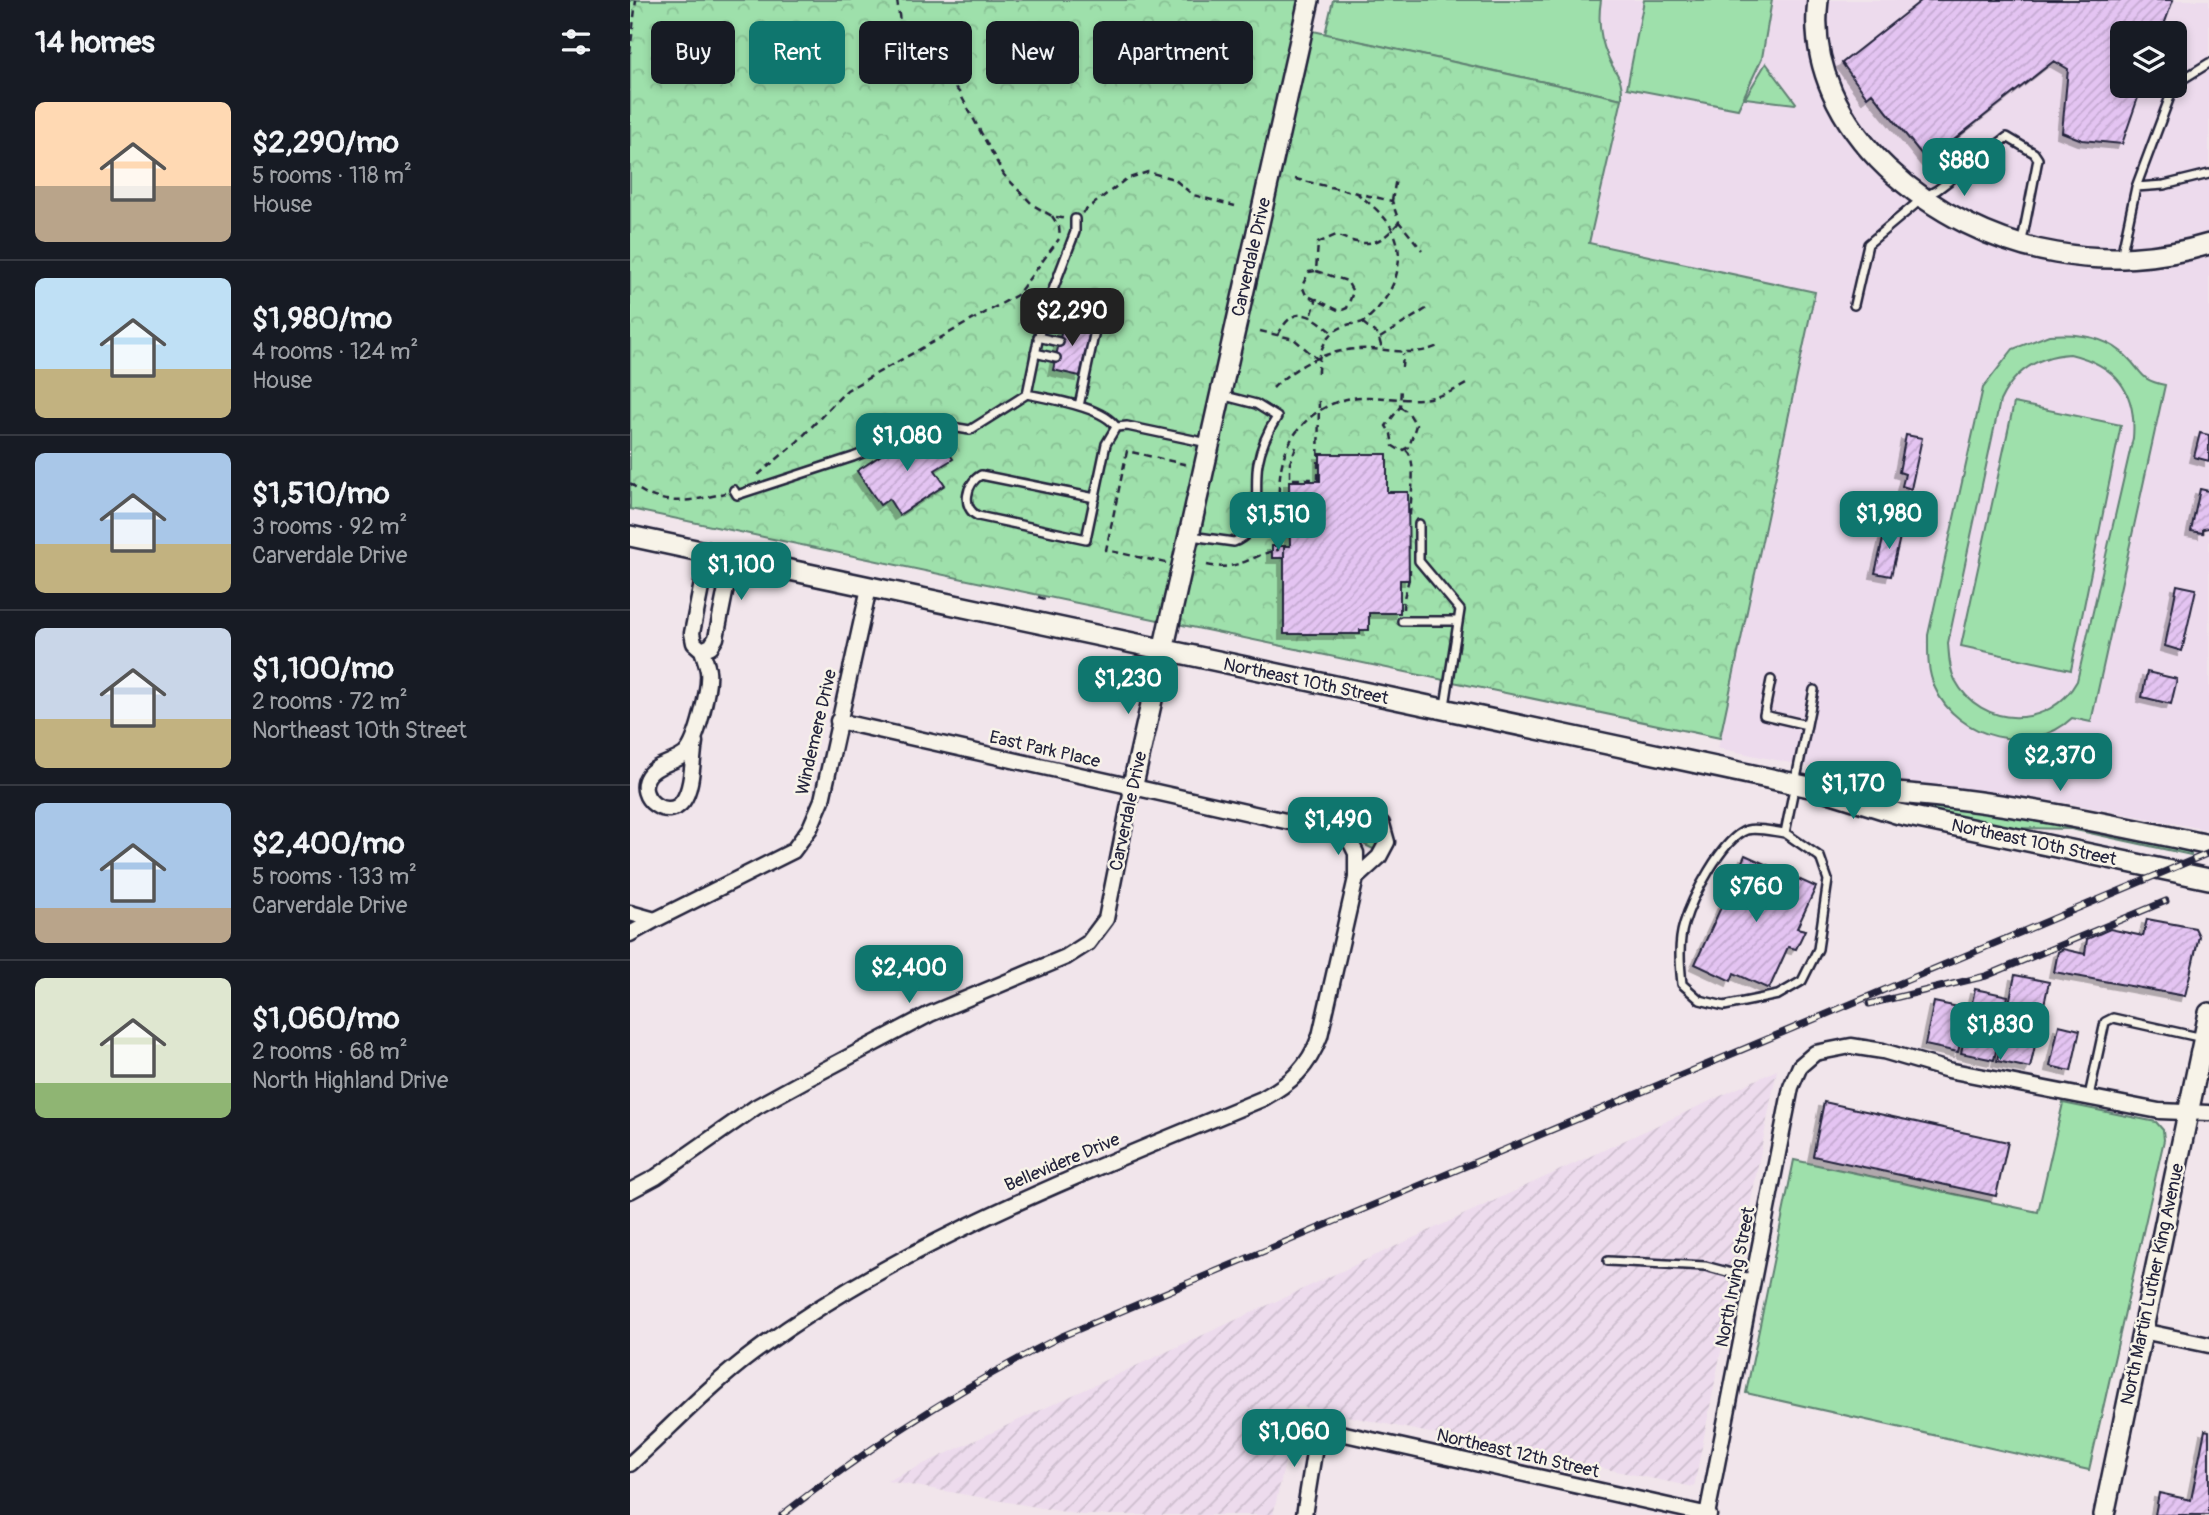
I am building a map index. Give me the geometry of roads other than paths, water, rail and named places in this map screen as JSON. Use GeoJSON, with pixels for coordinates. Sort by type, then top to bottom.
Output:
{"type":"FeatureCollection","features":[{"type":"Feature","properties":{"kind":"main road","name":"Carverdale Drive"},"geometry":{"type":"LineString","coordinates":[[1132,789],[1309,0]]}},
{"type":"Feature","properties":{"kind":"main road"},"geometry":{"type":"LineString","coordinates":[[1818,0],[1818,47],[1826,79],[1838,104],[1876,155],[1924,197],[1975,228],[2021,246],[2095,259],[2188,250],[2209,244]]}},
{"type":"Feature","properties":{"kind":"main road","name":"Northeast 10th Street"},"geometry":{"type":"LineString","coordinates":[[630,536],[1819,789],[1899,814],[2209,879]]}},
{"type":"Feature","properties":{"kind":"main road","name":"Northeast 10th Street"},"geometry":{"type":"LineString","coordinates":[[1819,789],[1903,792],[2029,808],[2209,845]]}},
{"type":"Feature","properties":{"kind":"main road","name":"North Martin Luther King Avenue"},"geometry":{"type":"LineString","coordinates":[[2104,1515],[2204,1052],[2209,1013]]}},
{"type":"Feature","properties":{"kind":"street"},"geometry":{"type":"LineString","coordinates":[[695,742],[685,754],[649,775],[645,785],[646,796],[653,805],[664,809],[675,808],[684,800],[695,742],[708,673],[702,650],[694,643],[692,633],[708,553]]}},
{"type":"Feature","properties":{"kind":"street"},"geometry":{"type":"LineString","coordinates":[[702,650],[711,646],[716,638],[732,558]]}},
{"type":"Feature","properties":{"kind":"street","name":"Windemere Drive"},"geometry":{"type":"LineString","coordinates":[[630,934],[793,851],[810,828],[822,800],[869,588]]}},
{"type":"Feature","properties":{"kind":"street","name":"East Park Place"},"geometry":{"type":"LineString","coordinates":[[838,721],[1132,789],[1326,830],[1348,837],[1356,853],[1356,878]]}},
{"type":"Feature","properties":{"kind":"street","name":"Carverdale Drive"},"geometry":{"type":"LineString","coordinates":[[630,1191],[656,1177],[756,1107],[807,1079],[930,1014],[1066,957],[1088,943],[1106,919],[1132,789]]}},
{"type":"Feature","properties":{"kind":"street"},"geometry":{"type":"LineString","coordinates":[[1326,830],[1351,814],[1368,811],[1382,824],[1387,842],[1379,857],[1356,878]]}},
{"type":"Feature","properties":{"kind":"street","name":"Bellevidere Drive"},"geometry":{"type":"LineString","coordinates":[[630,1464],[750,1355],[865,1279],[967,1224],[1262,1099],[1299,1075],[1313,1056],[1320,1036],[1356,878]]}},
{"type":"Feature","properties":{"kind":"street"},"geometry":{"type":"LineString","coordinates":[[630,913],[655,920]]}},
{"type":"Feature","properties":{"kind":"street","name":"North Irving Street"},"geometry":{"type":"LineString","coordinates":[[1707,1515],[1791,1087],[1800,1066],[1815,1053],[1851,1046],[1883,1051],[1948,1070],[2088,1096]]}},
{"type":"Feature","properties":{"kind":"street"},"geometry":{"type":"LineString","coordinates":[[2088,1096],[2158,1111],[2209,1113]]}},
{"type":"Feature","properties":{"kind":"street"},"geometry":{"type":"LineString","coordinates":[[2143,1331],[2209,1345]]}},
{"type":"Feature","properties":{"kind":"street","name":"Northeast 12th Street"},"geometry":{"type":"LineString","coordinates":[[1304,1515],[1318,1428],[1707,1515]]}},
{"type":"Feature","properties":{"kind":"lane"},"geometry":{"type":"LineString","coordinates":[[2187,77],[2209,63]]}},
{"type":"Feature","properties":{"kind":"lane"},"geometry":{"type":"LineString","coordinates":[[2121,258],[2136,187],[2169,98]]}},
{"type":"Feature","properties":{"kind":"lane"},"geometry":{"type":"LineString","coordinates":[[1854,305],[1868,244],[1924,197],[2007,137],[2014,138],[2038,159],[2021,246]]}},
{"type":"Feature","properties":{"kind":"lane"},"geometry":{"type":"LineString","coordinates":[[2136,187],[2164,185],[2209,174]]}},
{"type":"Feature","properties":{"kind":"lane"},"geometry":{"type":"LineString","coordinates":[[1027,394],[1038,337],[1075,232],[1075,219]]}},
{"type":"Feature","properties":{"kind":"lane"},"geometry":{"type":"LineString","coordinates":[[1050,297],[1086,306],[1097,321],[1079,406]]}},
{"type":"Feature","properties":{"kind":"lane"},"geometry":{"type":"LineString","coordinates":[[1038,337],[1059,342]]}},
{"type":"Feature","properties":{"kind":"lane"},"geometry":{"type":"LineString","coordinates":[[1035,353],[1056,358]]}},
{"type":"Feature","properties":{"kind":"lane"},"geometry":{"type":"LineString","coordinates":[[734,490],[737,495],[853,457],[927,423],[970,430],[1027,394],[1079,406],[1112,420],[1116,427]]}},
{"type":"Feature","properties":{"kind":"lane"},"geometry":{"type":"LineString","coordinates":[[1189,535],[1234,542],[1246,536],[1254,522],[1260,455],[1277,417],[1256,404],[1220,395]]}},
{"type":"Feature","properties":{"kind":"lane"},"geometry":{"type":"LineString","coordinates":[[1116,427],[1127,426],[1209,443]]}},
{"type":"Feature","properties":{"kind":"lane"},"geometry":{"type":"LineString","coordinates":[[1094,498],[981,475],[971,484],[967,502],[969,510],[978,516],[1086,539],[1106,444],[1116,427]]}},
{"type":"Feature","properties":{"kind":"lane"},"geometry":{"type":"LineString","coordinates":[[1419,524],[1419,561],[1460,610],[1444,710]]}},
{"type":"Feature","properties":{"kind":"lane"},"geometry":{"type":"LineString","coordinates":[[1402,621],[1458,621]]}},
{"type":"Feature","properties":{"kind":"lane"},"geometry":{"type":"LineString","coordinates":[[1771,680],[1764,715],[1807,725]]}},
{"type":"Feature","properties":{"kind":"lane"},"geometry":{"type":"LineString","coordinates":[[1785,833],[1814,690]]}},
{"type":"Feature","properties":{"kind":"lane"},"geometry":{"type":"LineString","coordinates":[[1748,830],[1785,833],[1820,857],[1828,880],[1818,949],[1802,981],[1778,995],[1724,1006],[1700,1000],[1682,984],[1679,960],[1683,925],[1701,884],[1731,841],[1748,830]]}},
{"type":"Feature","properties":{"kind":"lane"},"geometry":{"type":"LineString","coordinates":[[2088,1096],[2105,1022],[2113,1018],[2204,1052]]}},
{"type":"Feature","properties":{"kind":"lane"},"geometry":{"type":"LineString","coordinates":[[1608,1261],[1706,1266],[1754,1280]]}},
{"type":"Feature","properties":{"kind":"railway"},"geometry":{"type":"LineString","coordinates":[[782,1515],[917,1419],[987,1376],[1060,1337],[2209,853]]}},
{"type":"Feature","properties":{"kind":"railway"},"geometry":{"type":"LineString","coordinates":[[1869,1004],[1986,976],[2166,901]]}}]}
